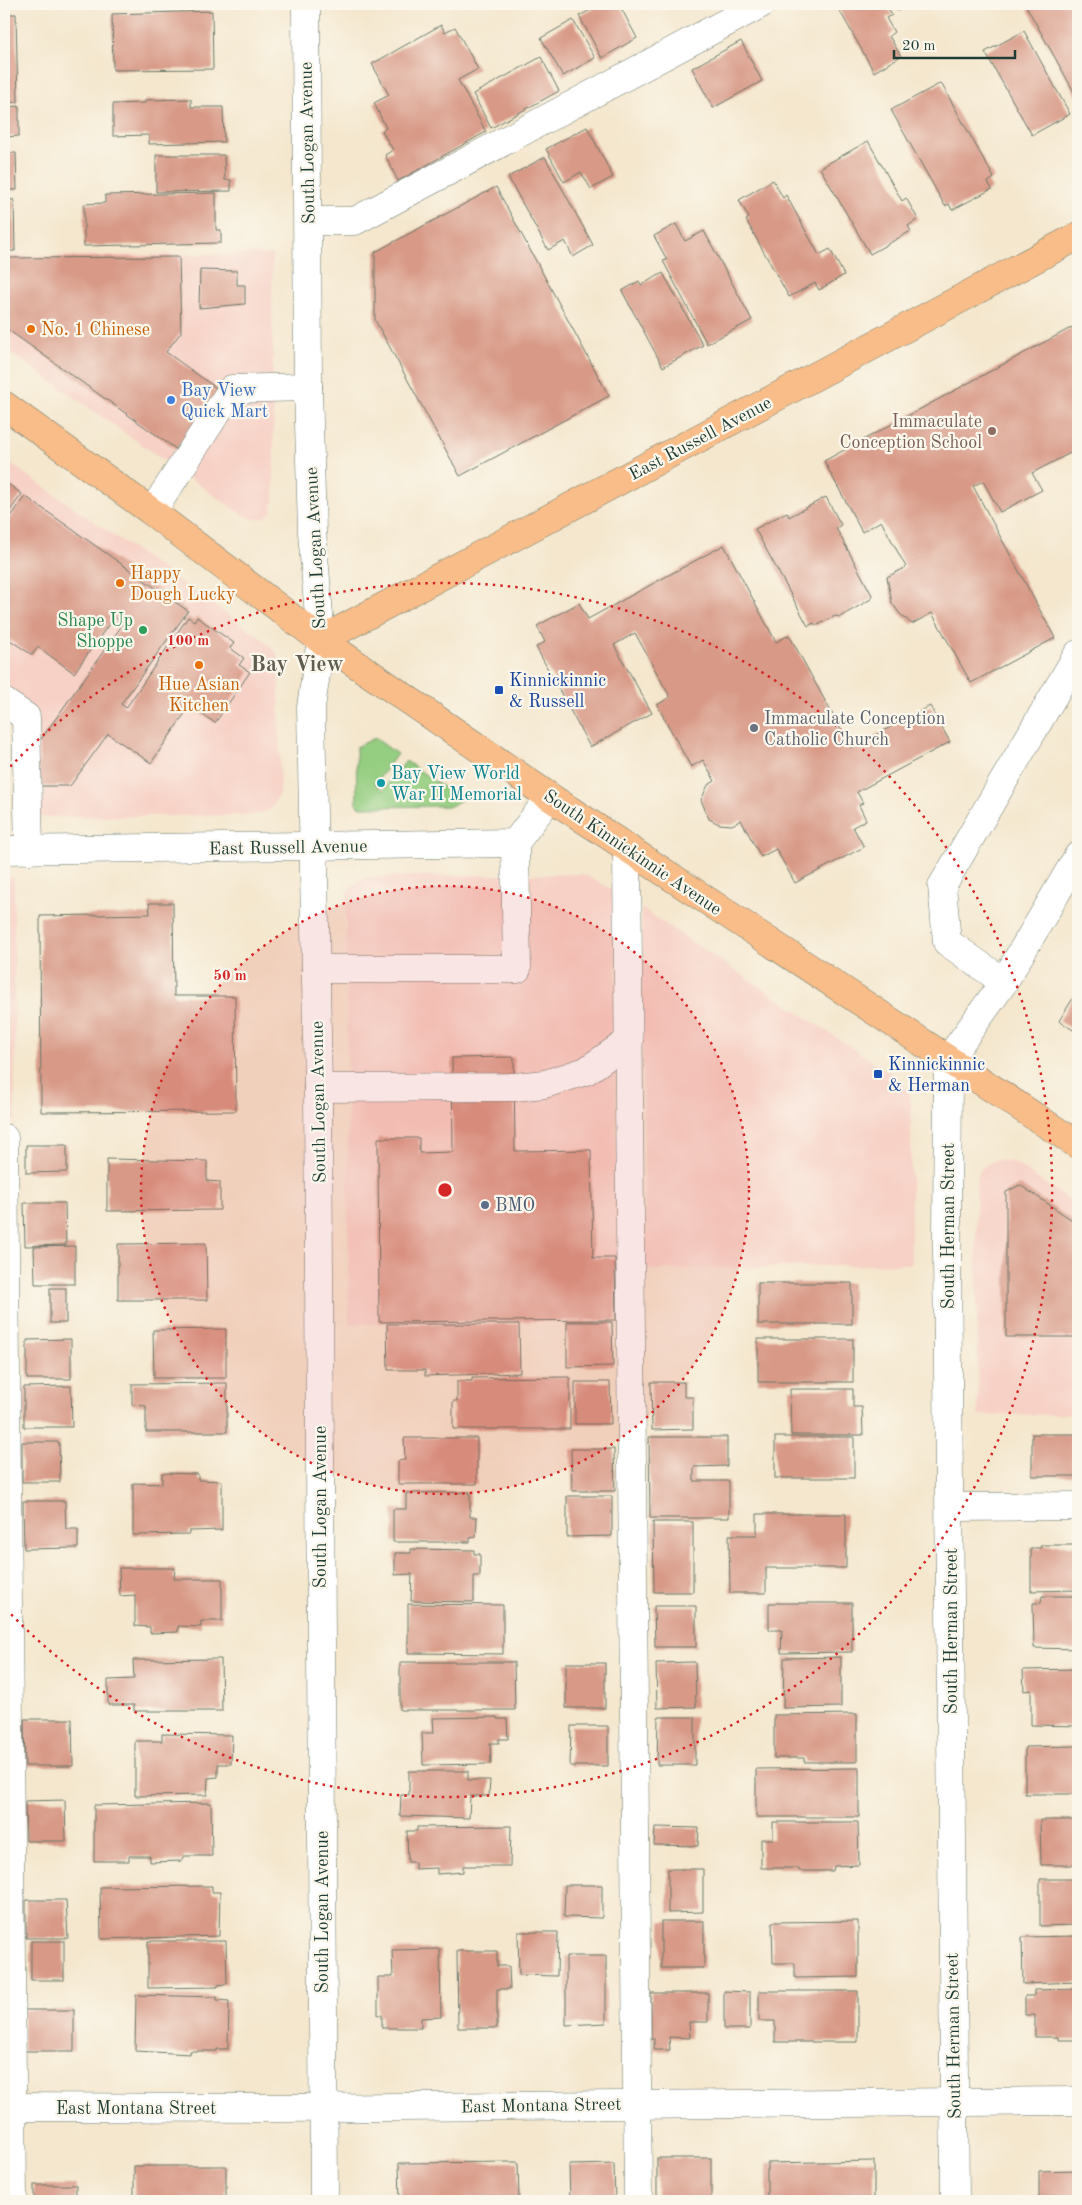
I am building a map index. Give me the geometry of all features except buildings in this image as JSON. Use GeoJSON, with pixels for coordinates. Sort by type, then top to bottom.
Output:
{"type":"FeatureCollection","features":[{"type":"Feature","properties":{"kind":"main road","name":"East Russell Avenue"},"geometry":{"type":"LineString","coordinates":[[321,640],[1078,236]]}},
{"type":"Feature","properties":{"kind":"main road","name":"South Kinnickinnic Avenue"},"geometry":{"type":"LineString","coordinates":[[4,404],[152,512],[321,640],[627,849],[1078,1145]]}},
{"type":"Feature","properties":{"kind":"street","name":"South Logan Avenue"},"geometry":{"type":"LineString","coordinates":[[306,4],[308,387],[312,532],[321,640],[311,707],[318,1088],[324,2201]]}},
{"type":"Feature","properties":{"kind":"street"},"geometry":{"type":"LineString","coordinates":[[308,221],[355,221],[761,4]]}},
{"type":"Feature","properties":{"kind":"street"},"geometry":{"type":"LineString","coordinates":[[152,512],[232,389],[308,387]]}},
{"type":"Feature","properties":{"kind":"street"},"geometry":{"type":"LineString","coordinates":[[1004,982],[947,942],[942,886],[1078,654]]}},
{"type":"Feature","properties":{"kind":"street"},"geometry":{"type":"LineString","coordinates":[[4,702],[26,718],[16,850]]}},
{"type":"Feature","properties":{"kind":"street"},"geometry":{"type":"LineString","coordinates":[[316,970],[517,969],[515,843],[550,797]]}},
{"type":"Feature","properties":{"kind":"street","name":"East Russell Avenue"},"geometry":{"type":"LineString","coordinates":[[16,850],[515,843]]}},
{"type":"Feature","properties":{"kind":"street"},"geometry":{"type":"LineString","coordinates":[[627,849],[638,2201]]}},
{"type":"Feature","properties":{"kind":"street"},"geometry":{"type":"LineString","coordinates":[[948,1060],[1004,982],[1078,856]]}},
{"type":"Feature","properties":{"kind":"street"},"geometry":{"type":"LineString","coordinates":[[318,1088],[514,1088],[545,1084],[586,1071],[629,1041]]}},
{"type":"Feature","properties":{"kind":"street","name":"South Herman Street"},"geometry":{"type":"LineString","coordinates":[[948,1060],[947,1247],[955,2201]]}},
{"type":"Feature","properties":{"kind":"street"},"geometry":{"type":"LineString","coordinates":[[4,1138],[8,2107],[13,2201]]}},
{"type":"Feature","properties":{"kind":"street"},"geometry":{"type":"LineString","coordinates":[[950,1507],[1078,1506]]}},
{"type":"Feature","properties":{"kind":"street","name":"East Montana Street"},"geometry":{"type":"LineString","coordinates":[[8,2107],[323,2108],[1078,2100]]}},
{"type":"Feature","properties":{"kind":"shaded area"},"geometry":{"type":"Polygon","coordinates":[[[272,254],[274,500],[271,512],[264,518],[254,519],[242,515],[4,348],[4,256],[272,254]]]}},
{"type":"Feature","properties":{"kind":"shaded area"},"geometry":{"type":"Polygon","coordinates":[[[4,459],[264,640],[276,652],[279,662],[280,791],[271,809],[256,815],[38,817],[4,689],[4,459]]]}},
{"type":"Feature","properties":{"kind":"shaded area"},"geometry":{"type":"Polygon","coordinates":[[[583,874],[615,891],[618,1321],[349,1324],[346,901],[348,891],[358,881],[369,877],[583,874]]]}},
{"type":"Feature","properties":{"kind":"shaded area"},"geometry":{"type":"Polygon","coordinates":[[[4,877],[14,877],[15,1120],[4,1120],[4,877]]]}},
{"type":"Feature","properties":{"kind":"shaded area"},"geometry":{"type":"Polygon","coordinates":[[[641,908],[893,1075],[902,1084],[908,1092],[911,1104],[911,1264],[645,1270],[641,908]]]}},
{"type":"Feature","properties":{"kind":"shaded area"},"geometry":{"type":"Polygon","coordinates":[[[998,1160],[1013,1162],[1078,1206],[1078,1414],[978,1415],[976,1182],[979,1172],[986,1164],[998,1160]]]}},
{"type":"Feature","properties":{"kind":"green space"},"geometry":{"type":"Polygon","coordinates":[[[375,738],[397,754],[375,784],[383,790],[406,761],[461,800],[451,806],[361,807],[357,805],[356,747],[375,738]]]}},
{"type":"Feature","properties":{"kind":"place","name":"No. 1 Chinese"},"geometry":{"type":"Point","coordinates":[31,329]}},
{"type":"Feature","properties":{"kind":"place","name":"Bay View Quick Mart"},"geometry":{"type":"Point","coordinates":[171,400]}},
{"type":"Feature","properties":{"kind":"place","name":"Immaculate Conception School"},"geometry":{"type":"Point","coordinates":[992,431]}},
{"type":"Feature","properties":{"kind":"place","name":"Happy Dough Lucky"},"geometry":{"type":"Point","coordinates":[120,583]}},
{"type":"Feature","properties":{"kind":"place","name":"Shape Up Shoppe"},"geometry":{"type":"Point","coordinates":[143,630]}},
{"type":"Feature","properties":{"kind":"place","name":"Hue Asian Kitchen"},"geometry":{"type":"Point","coordinates":[199,665]}},
{"type":"Feature","properties":{"kind":"place","name":"Kinnickinnic & Russell"},"geometry":{"type":"Point","coordinates":[499,690]}},
{"type":"Feature","properties":{"kind":"place","name":"Immaculate Conception Catholic Church"},"geometry":{"type":"Point","coordinates":[754,728]}},
{"type":"Feature","properties":{"kind":"place","name":"Bay View World War II Memorial"},"geometry":{"type":"Point","coordinates":[381,783]}},
{"type":"Feature","properties":{"kind":"place","name":"Kinnickinnic & Herman"},"geometry":{"type":"Point","coordinates":[878,1074]}},
{"type":"Feature","properties":{"kind":"place","name":"BMO"},"geometry":{"type":"Point","coordinates":[485,1205]}},
{"type":"Feature","properties":{"kind":"district","name":"Bay View"},"geometry":{"type":"Point","coordinates":[297,663]}}]}
